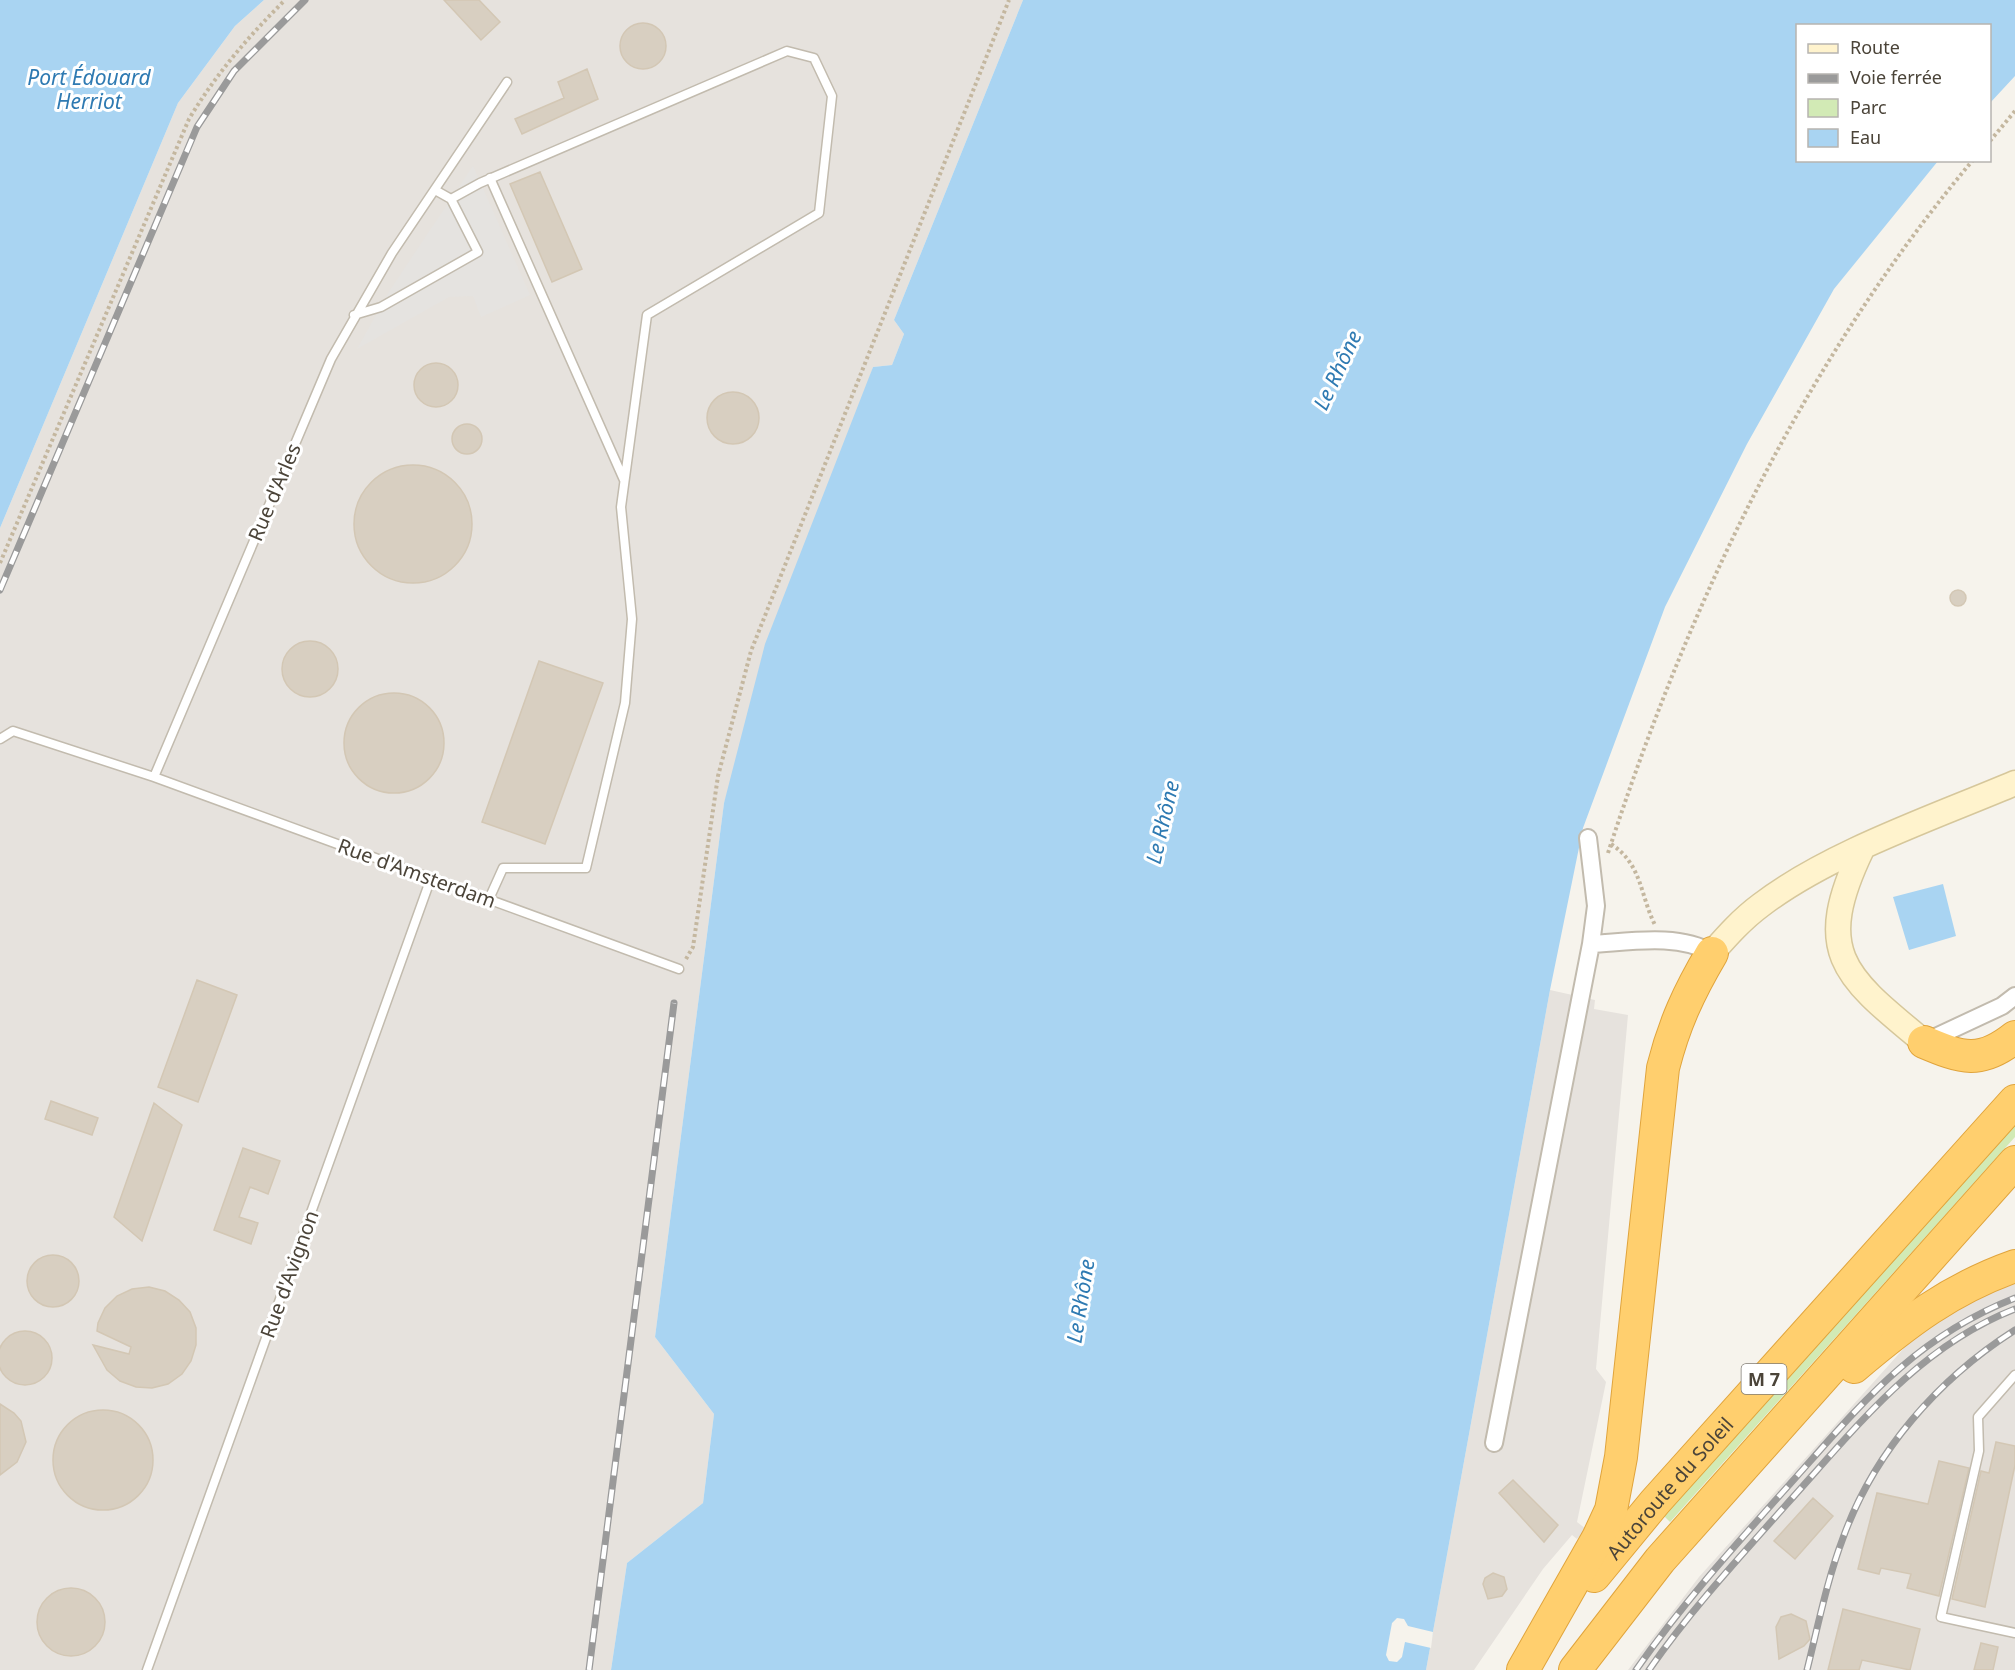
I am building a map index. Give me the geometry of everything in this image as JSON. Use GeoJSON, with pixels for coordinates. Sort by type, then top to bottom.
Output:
{"type":"FeatureCollection","features":[{"type":"Feature","properties":{"kind":"highway"},"geometry":{"type":"LineString","coordinates":[[1525,1670],[1598,1538],[1611,1510],[1621,1457],[1663,1068],[1672,1034],[1687,996],[1712,953]]}},
{"type":"Feature","properties":{"kind":"highway"},"geometry":{"type":"LineString","coordinates":[[1924,1042],[1963,1056],[1977,1057],[1990,1054],[2015,1037]]}},
{"type":"Feature","properties":{"kind":"highway","name":"Autoroute du Soleil"},"geometry":{"type":"LineString","coordinates":[[1525,1670],[1610,1556],[1655,1502],[2015,1101]]}},
{"type":"Feature","properties":{"kind":"highway","name":"Autoroute du Soleil"},"geometry":{"type":"LineString","coordinates":[[1575,1670],[1660,1560],[2015,1162]]}},
{"type":"Feature","properties":{"kind":"highway"},"geometry":{"type":"LineString","coordinates":[[1756,1452],[1917,1315],[1970,1284],[2015,1266]]}},
{"type":"Feature","properties":{"kind":"street"},"geometry":{"type":"LineString","coordinates":[[1591,944],[1662,942],[1699,946],[1712,953],[1736,926],[1789,885],[1862,849],[2015,783]]}},
{"type":"Feature","properties":{"kind":"street"},"geometry":{"type":"LineString","coordinates":[[1494,1443],[1591,944],[1596,906],[1588,838]]}},
{"type":"Feature","properties":{"kind":"street"},"geometry":{"type":"LineString","coordinates":[[1862,849],[1848,878],[1839,908],[1838,946],[1845,966],[1875,1002],[1924,1042],[2002,1005],[2015,996]]}},
{"type":"Feature","properties":{"kind":"lane"},"geometry":{"type":"LineString","coordinates":[[451,199],[490,178],[787,51],[814,58],[832,96],[819,213],[647,315],[621,507],[632,619],[625,703],[586,868],[503,868],[489,899]]}},
{"type":"Feature","properties":{"kind":"lane","name":"Rue d'Arles"},"geometry":{"type":"LineString","coordinates":[[154,777],[331,359],[354,315],[392,253],[507,82]]}},
{"type":"Feature","properties":{"kind":"lane"},"geometry":{"type":"LineString","coordinates":[[490,178],[625,480]]}},
{"type":"Feature","properties":{"kind":"lane"},"geometry":{"type":"LineString","coordinates":[[354,315],[381,307],[478,252],[451,199],[435,190]]}},
{"type":"Feature","properties":{"kind":"lane"},"geometry":{"type":"LineString","coordinates":[[0,739],[13,731],[154,777]]}},
{"type":"Feature","properties":{"kind":"lane","name":"Rue d'Amsterdam"},"geometry":{"type":"LineString","coordinates":[[154,777],[679,969]]}},
{"type":"Feature","properties":{"kind":"lane","name":"Rue d'Avignon"},"geometry":{"type":"LineString","coordinates":[[147,1670],[431,878]]}},
{"type":"Feature","properties":{"kind":"lane"},"geometry":{"type":"LineString","coordinates":[[2015,1375],[1978,1417],[1979,1451],[1941,1617],[2015,1633]]}},
{"type":"Feature","properties":{"kind":"path"},"geometry":{"type":"LineString","coordinates":[[0,563],[189,119],[211,82],[250,34],[285,0]]}},
{"type":"Feature","properties":{"kind":"path"},"geometry":{"type":"LineString","coordinates":[[679,969],[693,947],[718,776],[751,651],[1009,0]]}},
{"type":"Feature","properties":{"kind":"path"},"geometry":{"type":"LineString","coordinates":[[1991,139],[2015,111]]}},
{"type":"Feature","properties":{"kind":"path"},"geometry":{"type":"LineString","coordinates":[[1605,862],[1633,772],[1679,656],[1723,555],[1775,455],[1835,352],[1886,274],[1971,162]]}},
{"type":"Feature","properties":{"kind":"path"},"geometry":{"type":"LineString","coordinates":[[1611,844],[1620,850],[1635,868],[1662,942]]}},
{"type":"Feature","properties":{"kind":"shaded area","name":"Port Édouard Herriot"},"geometry":{"type":"Polygon","coordinates":[[[264,0],[1023,0],[894,320],[904,334],[892,365],[873,367],[724,803],[655,1337],[714,1414],[703,1503],[627,1563],[611,1670],[0,1670],[0,528],[178,103],[235,26],[264,0]]]}},
{"type":"Feature","properties":{"kind":"shaded area"},"geometry":{"type":"Polygon","coordinates":[[[473,166],[530,295],[481,317],[473,296],[449,297],[357,349],[390,290],[473,166]]]}},
{"type":"Feature","properties":{"kind":"shaded area"},"geometry":{"type":"Polygon","coordinates":[[[1550,990],[1595,1000],[1594,1009],[1628,1015],[1596,1369],[1606,1382],[1577,1522],[1586,1529],[1577,1539],[1572,1535],[1543,1569],[1474,1670],[1426,1670],[1550,990]]]}},
{"type":"Feature","properties":{"kind":"shaded area"},"geometry":{"type":"Polygon","coordinates":[[[2015,1280],[2015,1670],[1628,1670],[1699,1577],[1922,1328],[1936,1317],[2015,1280]]]}},
{"type":"Feature","properties":{"kind":"green space"},"geometry":{"type":"Polygon","coordinates":[[[2015,1121],[2015,1137],[1670,1522],[1664,1516],[2015,1121]]]}},
{"type":"Feature","properties":{"kind":"water","name":"Port Édouard Herriot"},"geometry":{"type":"Polygon","coordinates":[[[0,0],[264,0],[235,26],[178,103],[0,528],[0,0]]]}},
{"type":"Feature","properties":{"kind":"water","name":"Le Rhône"},"geometry":{"type":"Polygon","coordinates":[[[1023,0],[2015,0],[2015,76],[1991,102],[1991,24],[1796,24],[1796,162],[1937,162],[1834,289],[1747,444],[1665,607],[1583,828],[1550,990],[1426,1670],[611,1670],[627,1563],[703,1503],[714,1414],[655,1337],[724,803],[765,644],[873,367],[892,365],[904,334],[894,320],[1023,0]]]}},
{"type":"Feature","properties":{"kind":"water"},"geometry":{"type":"Polygon","coordinates":[[[1943,884],[1956,936],[1909,950],[1893,897],[1943,884]]]}},
{"type":"Feature","properties":{"kind":"pier"},"geometry":{"type":"Polygon","coordinates":[[[1397,1618],[1404,1619],[1408,1626],[1433,1632],[1431,1648],[1405,1642],[1402,1657],[1397,1662],[1389,1661],[1386,1655],[1392,1623],[1397,1618]]]}},
{"type":"Feature","properties":{"kind":"building"},"geometry":{"type":"Polygon","coordinates":[[[444,0],[479,0],[500,22],[481,40],[444,0]]]}},
{"type":"Feature","properties":{"kind":"building"},"geometry":{"type":"Polygon","coordinates":[[[648,23],[660,29],[665,37],[665,55],[660,63],[652,68],[638,69],[630,66],[623,59],[620,41],[623,33],[630,26],[648,23]]]}},
{"type":"Feature","properties":{"kind":"building"},"geometry":{"type":"Polygon","coordinates":[[[587,69],[598,99],[522,134],[515,119],[564,98],[558,82],[587,69]]]}},
{"type":"Feature","properties":{"kind":"building"},"geometry":{"type":"Polygon","coordinates":[[[540,172],[582,269],[552,282],[510,184],[540,172]]]}},
{"type":"Feature","properties":{"kind":"building"},"geometry":{"type":"Polygon","coordinates":[[[436,363],[452,369],[458,385],[452,401],[436,407],[420,401],[414,385],[420,369],[436,363]]]}},
{"type":"Feature","properties":{"kind":"building"},"geometry":{"type":"Polygon","coordinates":[[[728,392],[738,392],[752,399],[759,418],[752,437],[738,444],[728,444],[718,440],[711,433],[707,423],[707,413],[711,403],[718,396],[728,392]]]}},
{"type":"Feature","properties":{"kind":"building"},"geometry":{"type":"Polygon","coordinates":[[[467,424],[478,428],[482,439],[478,450],[467,454],[456,450],[452,439],[456,428],[467,424]]]}},
{"type":"Feature","properties":{"kind":"building"},"geometry":{"type":"Polygon","coordinates":[[[413,465],[446,475],[462,491],[472,524],[462,557],[446,573],[413,583],[380,573],[364,557],[354,524],[364,491],[380,475],[413,465]]]}},
{"type":"Feature","properties":{"kind":"building"},"geometry":{"type":"Polygon","coordinates":[[[1958,590],[1964,592],[1966,598],[1964,604],[1958,606],[1952,604],[1950,598],[1952,592],[1958,590]]]}},
{"type":"Feature","properties":{"kind":"building"},"geometry":{"type":"Polygon","coordinates":[[[310,641],[321,643],[330,649],[336,658],[338,669],[336,680],[330,689],[321,695],[310,697],[299,695],[290,689],[284,680],[282,669],[284,658],[290,649],[299,643],[310,641]]]}},
{"type":"Feature","properties":{"kind":"building"},"geometry":{"type":"Polygon","coordinates":[[[539,661],[603,683],[545,844],[482,822],[539,661]]]}},
{"type":"Feature","properties":{"kind":"building"},"geometry":{"type":"Polygon","coordinates":[[[394,693],[422,701],[436,715],[444,743],[436,771],[422,785],[394,793],[366,785],[352,771],[344,743],[352,715],[366,701],[394,693]]]}},
{"type":"Feature","properties":{"kind":"building"},"geometry":{"type":"Polygon","coordinates":[[[197,980],[237,995],[198,1102],[158,1087],[197,980]]]}},
{"type":"Feature","properties":{"kind":"building"},"geometry":{"type":"Polygon","coordinates":[[[51,1101],[98,1118],[92,1135],[45,1119],[51,1101]]]}},
{"type":"Feature","properties":{"kind":"building"},"geometry":{"type":"Polygon","coordinates":[[[154,1103],[182,1125],[142,1241],[114,1217],[154,1103]]]}},
{"type":"Feature","properties":{"kind":"building"},"geometry":{"type":"Polygon","coordinates":[[[243,1148],[280,1161],[268,1194],[250,1187],[239,1217],[258,1223],[251,1244],[214,1230],[243,1148]]]}},
{"type":"Feature","properties":{"kind":"building"},"geometry":{"type":"Polygon","coordinates":[[[48,1255],[58,1255],[72,1262],[79,1281],[72,1300],[58,1307],[48,1307],[38,1303],[31,1296],[27,1286],[27,1276],[31,1266],[38,1259],[48,1255]]]}},
{"type":"Feature","properties":{"kind":"building"},"geometry":{"type":"Polygon","coordinates":[[[149,1287],[165,1291],[179,1300],[190,1312],[196,1328],[196,1345],[191,1361],[182,1374],[168,1384],[152,1388],[136,1387],[120,1381],[107,1370],[93,1345],[129,1354],[131,1347],[97,1331],[98,1323],[105,1308],[117,1296],[132,1289],[149,1287]]]}},
{"type":"Feature","properties":{"kind":"building"},"geometry":{"type":"Polygon","coordinates":[[[20,1331],[30,1331],[40,1335],[48,1343],[52,1353],[52,1363],[48,1373],[40,1381],[30,1385],[20,1385],[10,1381],[2,1373],[-1,1366],[-1,1350],[2,1343],[10,1335],[20,1331]]]}},
{"type":"Feature","properties":{"kind":"building"},"geometry":{"type":"Polygon","coordinates":[[[0,1404],[14,1413],[21,1421],[26,1442],[17,1462],[0,1475],[0,1404]]]}},
{"type":"Feature","properties":{"kind":"building"},"geometry":{"type":"Polygon","coordinates":[[[103,1410],[131,1418],[145,1432],[153,1460],[145,1488],[131,1502],[103,1510],[75,1502],[61,1488],[53,1460],[61,1432],[75,1418],[103,1410]]]}},
{"type":"Feature","properties":{"kind":"building"},"geometry":{"type":"Polygon","coordinates":[[[1996,1442],[2015,1446],[2015,1465],[1985,1607],[1952,1599],[1981,1471],[1989,1473],[1996,1442]]]}},
{"type":"Feature","properties":{"kind":"building"},"geometry":{"type":"Polygon","coordinates":[[[1939,1461],[1969,1468],[1939,1596],[1907,1588],[1911,1574],[1881,1568],[1879,1574],[1858,1569],[1877,1493],[1928,1504],[1939,1461]]]}},
{"type":"Feature","properties":{"kind":"building"},"geometry":{"type":"Polygon","coordinates":[[[1513,1480],[1558,1525],[1544,1542],[1499,1493],[1513,1480]]]}},
{"type":"Feature","properties":{"kind":"building"},"geometry":{"type":"Polygon","coordinates":[[[1813,1498],[1833,1516],[1795,1559],[1774,1541],[1813,1498]]]}},
{"type":"Feature","properties":{"kind":"building"},"geometry":{"type":"Polygon","coordinates":[[[1493,1573],[1504,1577],[1507,1589],[1502,1596],[1488,1599],[1483,1584],[1485,1578],[1493,1573]]]}},
{"type":"Feature","properties":{"kind":"building"},"geometry":{"type":"Polygon","coordinates":[[[71,1588],[84,1591],[95,1598],[102,1609],[105,1622],[102,1635],[95,1646],[84,1653],[71,1656],[58,1653],[47,1646],[40,1635],[37,1622],[40,1609],[47,1598],[58,1591],[71,1588]]]}},
{"type":"Feature","properties":{"kind":"building"},"geometry":{"type":"Polygon","coordinates":[[[1843,1609],[1920,1629],[1910,1670],[1862,1660],[1859,1670],[1828,1670],[1843,1609]]]}},
{"type":"Feature","properties":{"kind":"building"},"geometry":{"type":"Polygon","coordinates":[[[1791,1614],[1806,1621],[1810,1639],[1804,1646],[1779,1659],[1776,1627],[1781,1617],[1791,1614]]]}},
{"type":"Feature","properties":{"kind":"building"},"geometry":{"type":"Polygon","coordinates":[[[1981,1643],[1998,1647],[1993,1670],[1974,1670],[1981,1643]]]}},
{"type":"Feature","properties":{"kind":"railway"},"geometry":{"type":"LineString","coordinates":[[0,590],[197,127],[234,71],[305,0]]}},
{"type":"Feature","properties":{"kind":"railway"},"geometry":{"type":"LineString","coordinates":[[589,1670],[674,1003]]}},
{"type":"Feature","properties":{"kind":"railway"},"geometry":{"type":"LineString","coordinates":[[1636,1670],[1724,1558],[1859,1407],[1913,1357],[1944,1335],[1977,1315],[2015,1298]]}},
{"type":"Feature","properties":{"kind":"railway"},"geometry":{"type":"LineString","coordinates":[[1649,1670],[1732,1565],[1889,1393],[1947,1345],[1980,1325],[2015,1309]]}},
{"type":"Feature","properties":{"kind":"railway"},"geometry":{"type":"LineString","coordinates":[[1807,1670],[1837,1554],[1856,1506],[1872,1476],[1891,1447],[1935,1395],[1987,1349],[2015,1330]]}}]}
